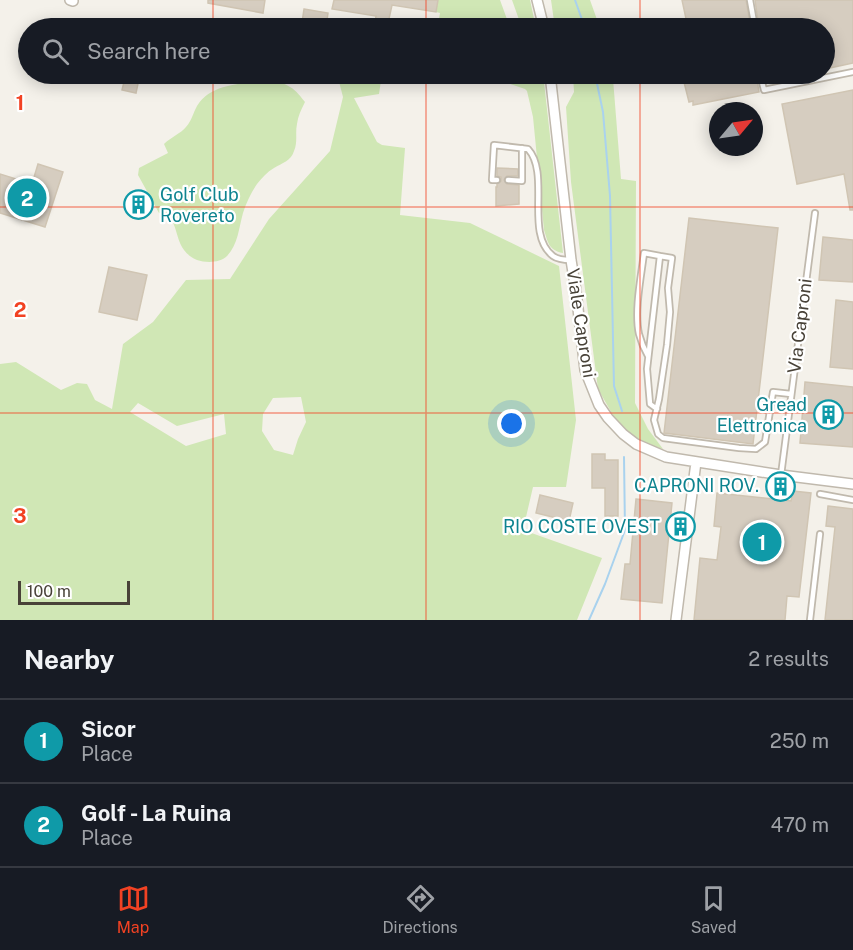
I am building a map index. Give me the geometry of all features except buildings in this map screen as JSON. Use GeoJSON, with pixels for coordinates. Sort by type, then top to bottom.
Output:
{"type":"FeatureCollection","features":[{"type":"Feature","properties":{"kind":"street"},"geometry":{"type":"LineString","coordinates":[[537,0],[542,18]]}},
{"type":"Feature","properties":{"kind":"street","name":"Viale Caproni"},"geometry":{"type":"LineString","coordinates":[[551,84],[585,370],[599,405],[608,418],[636,444],[666,457],[853,484]]}},
{"type":"Feature","properties":{"kind":"street"},"geometry":{"type":"LineString","coordinates":[[676,620],[696,462]]}},
{"type":"Feature","properties":{"kind":"lane"},"geometry":{"type":"LineString","coordinates":[[750,0],[753,18]]}},
{"type":"Feature","properties":{"kind":"lane"},"geometry":{"type":"LineString","coordinates":[[835,76],[853,72]]}},
{"type":"Feature","properties":{"kind":"lane"},"geometry":{"type":"LineString","coordinates":[[762,84],[764,90],[794,84]]}},
{"type":"Feature","properties":{"kind":"lane"},"geometry":{"type":"LineString","coordinates":[[497,180],[492,180],[494,145],[528,149],[535,162],[542,240],[552,256],[571,260]]}},
{"type":"Feature","properties":{"kind":"lane"},"geometry":{"type":"LineString","coordinates":[[508,180],[522,181],[522,148]]}},
{"type":"Feature","properties":{"kind":"lane","name":"Via Caproni"},"geometry":{"type":"LineString","coordinates":[[781,475],[815,213]]}},
{"type":"Feature","properties":{"kind":"lane"},"geometry":{"type":"LineString","coordinates":[[648,356],[638,332],[638,303],[644,254],[672,258],[668,288],[670,312],[667,345],[654,420],[658,434],[663,438],[756,449],[765,442],[773,393],[791,394]]}},
{"type":"Feature","properties":{"kind":"lane"},"geometry":{"type":"LineString","coordinates":[[657,409],[650,404],[647,369],[660,256]]}},
{"type":"Feature","properties":{"kind":"lane"},"geometry":{"type":"LineString","coordinates":[[820,494],[853,500]]}},
{"type":"Feature","properties":{"kind":"lane"},"geometry":{"type":"LineString","coordinates":[[810,620],[820,534]]}},
{"type":"Feature","properties":{"kind":"green space"},"geometry":{"type":"Polygon","coordinates":[[[438,0],[500,0],[507,18],[439,18],[440,13],[436,12],[438,0]]]}},
{"type":"Feature","properties":{"kind":"green space"},"geometry":{"type":"Polygon","coordinates":[[[512,0],[530,0],[534,18],[518,18],[512,0]]]}},
{"type":"Feature","properties":{"kind":"green space"},"geometry":{"type":"Polygon","coordinates":[[[551,0],[590,0],[596,18],[554,18],[551,0]]]}},
{"type":"Feature","properties":{"kind":"green space","name":"Golf Club Rovereto"},"geometry":{"type":"Polygon","coordinates":[[[283,84],[297,92],[305,102],[297,121],[293,154],[269,171],[255,187],[244,209],[231,252],[221,260],[204,262],[188,255],[179,241],[172,220],[159,213],[138,175],[139,168],[168,153],[164,144],[186,127],[203,98],[228,86],[283,84]]]}},
{"type":"Feature","properties":{"kind":"green space"},"geometry":{"type":"Polygon","coordinates":[[[340,84],[380,84],[379,94],[354,98],[377,142],[382,145],[405,148],[400,215],[470,223],[559,266],[576,420],[566,487],[533,487],[523,530],[602,558],[577,620],[0,620],[0,364],[16,362],[61,390],[77,383],[87,384],[95,400],[112,409],[123,344],[153,322],[186,280],[230,279],[269,219],[330,151],[343,97],[340,84]],[[301,397],[273,398],[263,414],[262,431],[274,450],[293,455],[306,422],[301,397]],[[138,403],[130,412],[186,446],[226,434],[224,414],[177,426],[138,403]]]}},
{"type":"Feature","properties":{"kind":"green space"},"geometry":{"type":"Polygon","coordinates":[[[510,84],[544,84],[563,253],[551,248],[544,230],[533,117],[525,89],[510,84]]]}},
{"type":"Feature","properties":{"kind":"green space"},"geometry":{"type":"Polygon","coordinates":[[[574,84],[613,84],[621,179],[636,181],[635,403],[648,429],[663,449],[641,443],[618,424],[598,389],[571,182],[566,107],[574,92],[574,84]]]}},
{"type":"Feature","properties":{"kind":"waterway"},"geometry":{"type":"LineString","coordinates":[[575,0],[581,18]]}},
{"type":"Feature","properties":{"kind":"waterway"},"geometry":{"type":"LineString","coordinates":[[597,84],[603,112],[610,196],[614,386],[622,411]]}},
{"type":"Feature","properties":{"kind":"waterway"},"geometry":{"type":"LineString","coordinates":[[589,620],[625,530],[624,457]]}},
{"type":"Feature","properties":{"kind":"place","name":"Golf - La Ruina"},"geometry":{"type":"Point","coordinates":[27,198]}},
{"type":"Feature","properties":{"kind":"place","name":"Golf Club Rovereto"},"geometry":{"type":"Point","coordinates":[139,205]}},
{"type":"Feature","properties":{"kind":"place","name":"Gread Elettronica"},"geometry":{"type":"Point","coordinates":[828,415]}},
{"type":"Feature","properties":{"kind":"place","name":"CAPRONI ROV."},"geometry":{"type":"Point","coordinates":[780,486]}},
{"type":"Feature","properties":{"kind":"place","name":"RIO COSTE OVEST"},"geometry":{"type":"Point","coordinates":[681,527]}},
{"type":"Feature","properties":{"kind":"place","name":"Sicor"},"geometry":{"type":"Point","coordinates":[762,542]}}]}
